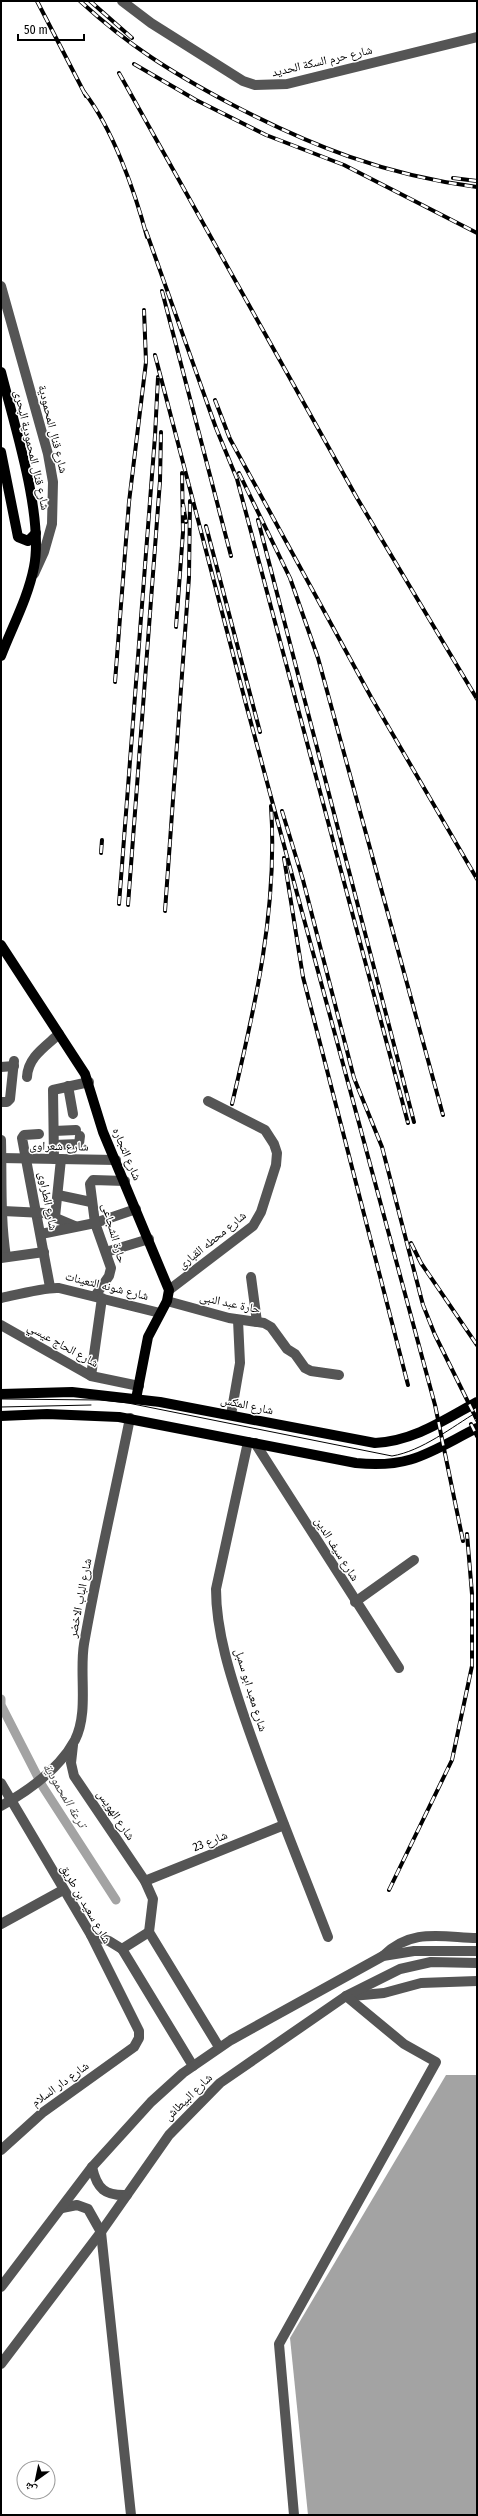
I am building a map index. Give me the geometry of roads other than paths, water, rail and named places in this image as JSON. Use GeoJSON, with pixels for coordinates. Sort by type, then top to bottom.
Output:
{"type":"FeatureCollection","features":[{"type":"Feature","properties":{"kind":"main road","name":"شارع قنال المحمودية البحرى"},"geometry":{"type":"LineString","coordinates":[[1,372],[28,482],[36,533],[36,553],[32,578],[1,656]]}},
{"type":"Feature","properties":{"kind":"main road"},"geometry":{"type":"LineString","coordinates":[[1,452],[16,533],[24,541],[32,539],[36,533]]}},
{"type":"Feature","properties":{"kind":"main road","name":"شارع التجاره"},"geometry":{"type":"LineString","coordinates":[[2,950],[59,1034],[89,1082],[100,1124],[125,1181],[169,1290]]}},
{"type":"Feature","properties":{"kind":"main road"},"geometry":{"type":"LineString","coordinates":[[136,1399],[148,1337],[167,1301],[169,1290]]}},
{"type":"Feature","properties":{"kind":"main road","name":"شارع المكس"},"geometry":{"type":"LineString","coordinates":[[1,1394],[72,1392],[136,1399],[231,1415],[375,1443],[403,1440],[417,1435],[477,1402]]}},
{"type":"Feature","properties":{"kind":"main road"},"geometry":{"type":"LineString","coordinates":[[1,1416],[99,1415],[130,1418],[252,1443],[373,1465],[405,1463],[477,1428]]}},
{"type":"Feature","properties":{"kind":"street","name":"شارع حرم السكة الحديد"},"geometry":{"type":"LineString","coordinates":[[122,1],[193,50],[243,81],[255,85],[287,84],[477,37]]}},
{"type":"Feature","properties":{"kind":"street","name":"شارع قنال المحمودية"},"geometry":{"type":"LineString","coordinates":[[1,286],[48,454],[53,482],[52,524],[44,552],[32,578]]}},
{"type":"Feature","properties":{"kind":"street"},"geometry":{"type":"LineString","coordinates":[[27,1077],[28,1066],[31,1060],[59,1034]]}},
{"type":"Feature","properties":{"kind":"street"},"geometry":{"type":"LineString","coordinates":[[1,1067],[14,1064],[5,1102]]}},
{"type":"Feature","properties":{"kind":"street"},"geometry":{"type":"LineString","coordinates":[[55,1217],[58,1195],[58,1159],[54,1145],[53,1090],[89,1082]]}},
{"type":"Feature","properties":{"kind":"street"},"geometry":{"type":"LineString","coordinates":[[68,1086],[73,1114]]}},
{"type":"Feature","properties":{"kind":"street","name":"شارع محطه القبارى"},"geometry":{"type":"LineString","coordinates":[[169,1290],[253,1226],[261,1212],[276,1165],[277,1153],[269,1134],[208,1101]]}},
{"type":"Feature","properties":{"kind":"street"},"geometry":{"type":"LineString","coordinates":[[54,1131],[78,1133],[79,1144],[54,1145]]}},
{"type":"Feature","properties":{"kind":"street","name":"شارع الطراوى"},"geometry":{"type":"LineString","coordinates":[[39,1134],[23,1136],[50,1287]]}},
{"type":"Feature","properties":{"kind":"street"},"geometry":{"type":"LineString","coordinates":[[1,1140],[4,1257],[44,1252]]}},
{"type":"Feature","properties":{"kind":"street","name":"شارع شعراوى"},"geometry":{"type":"LineString","coordinates":[[1,1158],[116,1160]]}},
{"type":"Feature","properties":{"kind":"street","name":"حارة الشجاعى"},"geometry":{"type":"LineString","coordinates":[[99,1297],[111,1273],[106,1252],[95,1223],[91,1202],[90,1184],[93,1180],[125,1181]]}},
{"type":"Feature","properties":{"kind":"street"},"geometry":{"type":"LineString","coordinates":[[58,1195],[91,1202]]}},
{"type":"Feature","properties":{"kind":"street"},"geometry":{"type":"LineString","coordinates":[[41,1234],[95,1223],[136,1209]]}},
{"type":"Feature","properties":{"kind":"street"},"geometry":{"type":"LineString","coordinates":[[2,1216],[37,1212],[55,1217],[75,1226]]}},
{"type":"Feature","properties":{"kind":"street"},"geometry":{"type":"LineString","coordinates":[[106,1252],[149,1239]]}},
{"type":"Feature","properties":{"kind":"street"},"geometry":{"type":"LineString","coordinates":[[251,1277],[257,1322]]}},
{"type":"Feature","properties":{"kind":"street","name":"شارع شونه التعينات"},"geometry":{"type":"LineString","coordinates":[[1,1298],[41,1291],[50,1287],[99,1297],[160,1313]]}},
{"type":"Feature","properties":{"kind":"street"},"geometry":{"type":"LineString","coordinates":[[91,1376],[99,1297]]}},
{"type":"Feature","properties":{"kind":"street","name":"حارة عبد النبى"},"geometry":{"type":"LineString","coordinates":[[167,1301],[238,1320],[257,1322],[271,1327],[286,1349],[295,1354],[305,1368],[311,1371],[339,1375]]}},
{"type":"Feature","properties":{"kind":"street"},"geometry":{"type":"LineString","coordinates":[[231,1415],[240,1363],[238,1320]]}},
{"type":"Feature","properties":{"kind":"street","name":"شارع الحاج عيسي"},"geometry":{"type":"LineString","coordinates":[[1,1324],[91,1376],[139,1386]]}},
{"type":"Feature","properties":{"kind":"street","name":"شارع الباب الاخضر"},"geometry":{"type":"LineString","coordinates":[[12,1800],[46,1773],[74,1742],[80,1726],[84,1645],[130,1418]]}},
{"type":"Feature","properties":{"kind":"street","name":"شارع سيف الدين"},"geometry":{"type":"LineString","coordinates":[[252,1443],[399,1668]]}},
{"type":"Feature","properties":{"kind":"street","name":"شارع معبد ابو سمبل"},"geometry":{"type":"LineString","coordinates":[[252,1443],[216,1589],[216,1607],[234,1685],[284,1825],[328,1937]]}},
{"type":"Feature","properties":{"kind":"street"},"geometry":{"type":"LineString","coordinates":[[355,1602],[414,1560]]}},
{"type":"Feature","properties":{"kind":"street","name":"شارع الهويس"},"geometry":{"type":"LineString","coordinates":[[74,1742],[71,1756],[74,1776],[145,1880],[153,1899],[149,1932]]}},
{"type":"Feature","properties":{"kind":"street","name":"شارع سعيد بن طريق"},"geometry":{"type":"LineString","coordinates":[[1,1783],[91,1935],[139,2031],[137,2043]]}},
{"type":"Feature","properties":{"kind":"street"},"geometry":{"type":"LineString","coordinates":[[1,1806],[12,1800]]}},
{"type":"Feature","properties":{"kind":"street","name":"شارع 23"},"geometry":{"type":"LineString","coordinates":[[145,1880],[284,1825]]}},
{"type":"Feature","properties":{"kind":"street"},"geometry":{"type":"LineString","coordinates":[[1,1924],[63,1890]]}},
{"type":"Feature","properties":{"kind":"street"},"geometry":{"type":"LineString","coordinates":[[122,1949],[149,1932],[218,2047]]}},
{"type":"Feature","properties":{"kind":"street"},"geometry":{"type":"LineString","coordinates":[[91,1935],[109,1941],[122,1949],[193,2066]]}},
{"type":"Feature","properties":{"kind":"street"},"geometry":{"type":"LineString","coordinates":[[383,1956],[395,1944],[418,1936],[477,1938]]}},
{"type":"Feature","properties":{"kind":"street","name":"شارع البيطاش"},"geometry":{"type":"LineString","coordinates":[[1,2287],[92,2167],[151,2102],[218,2047],[383,1956],[430,1950],[477,1951]]}},
{"type":"Feature","properties":{"kind":"street","name":"شارع البيطاش"},"geometry":{"type":"LineString","coordinates":[[1,2364],[101,2232],[168,2134],[220,2083],[346,1996],[400,1969],[431,1962],[477,1963]]}},
{"type":"Feature","properties":{"kind":"street"},"geometry":{"type":"LineString","coordinates":[[346,1996],[384,1993],[421,1983],[477,1981]]}},
{"type":"Feature","properties":{"kind":"street"},"geometry":{"type":"LineString","coordinates":[[294,2515],[279,2344],[436,2062],[404,2044],[346,1996]]}},
{"type":"Feature","properties":{"kind":"street","name":"شارع دار السلام"},"geometry":{"type":"LineString","coordinates":[[1,2150],[42,2113],[137,2043]]}},
{"type":"Feature","properties":{"kind":"street"},"geometry":{"type":"LineString","coordinates":[[92,2167],[96,2181],[103,2191],[115,2195],[127,2195]]}},
{"type":"Feature","properties":{"kind":"street"},"geometry":{"type":"LineString","coordinates":[[62,2208],[77,2205],[88,2209],[101,2232],[129,2514]]}},
{"type":"Feature","properties":{"kind":"waterway","name":"ترعة المحمودية"},"geometry":{"type":"LineString","coordinates":[[1,1699],[1,1705],[43,1787],[116,1900]]}},
{"type":"Feature","properties":{"kind":"tram line"},"geometry":{"type":"LineString","coordinates":[[1,1399],[100,1400],[128,1403],[392,1456],[425,1444],[477,1412]]}},
{"type":"Feature","properties":{"kind":"tram line"},"geometry":{"type":"LineString","coordinates":[[1,1407],[91,1405]]}},
{"type":"Feature","properties":{"kind":"railway"},"geometry":{"type":"LineString","coordinates":[[37,1],[86,96]]}},
{"type":"Feature","properties":{"kind":"railway"},"geometry":{"type":"LineString","coordinates":[[80,1],[133,45],[169,69],[229,103],[289,133],[349,157],[411,175],[477,187]]}},
{"type":"Feature","properties":{"kind":"railway"},"geometry":{"type":"LineString","coordinates":[[90,1],[132,38]]}},
{"type":"Feature","properties":{"kind":"railway"},"geometry":{"type":"LineString","coordinates":[[134,64],[196,100],[266,135],[344,165],[477,233]]}},
{"type":"Feature","properties":{"kind":"railway"},"geometry":{"type":"LineString","coordinates":[[119,73],[357,498],[477,699]]}},
{"type":"Feature","properties":{"kind":"railway"},"geometry":{"type":"LineString","coordinates":[[84,92],[95,107],[114,142],[136,201],[147,237]]}},
{"type":"Feature","properties":{"kind":"railway"},"geometry":{"type":"LineString","coordinates":[[453,178],[477,181]]}},
{"type":"Feature","properties":{"kind":"railway"},"geometry":{"type":"LineString","coordinates":[[146,231],[216,428],[237,479],[408,1123]]}},
{"type":"Feature","properties":{"kind":"railway"},"geometry":{"type":"LineString","coordinates":[[162,291],[231,556]]}},
{"type":"Feature","properties":{"kind":"railway"},"geometry":{"type":"LineString","coordinates":[[115,682],[129,502],[146,362],[144,310]]}},
{"type":"Feature","properties":{"kind":"railway"},"geometry":{"type":"LineString","coordinates":[[155,355],[247,708],[435,1405],[463,1541]]}},
{"type":"Feature","properties":{"kind":"railway"},"geometry":{"type":"LineString","coordinates":[[119,904],[155,436],[158,377]]}},
{"type":"Feature","properties":{"kind":"railway"},"geometry":{"type":"LineString","coordinates":[[215,400],[230,439],[371,697],[477,879]]}},
{"type":"Feature","properties":{"kind":"railway"},"geometry":{"type":"LineString","coordinates":[[128,905],[160,481],[161,432]]}},
{"type":"Feature","properties":{"kind":"railway"},"geometry":{"type":"LineString","coordinates":[[176,627],[183,532],[182,473]]}},
{"type":"Feature","properties":{"kind":"railway"},"geometry":{"type":"LineString","coordinates":[[239,473],[290,578],[318,658],[443,1115]]}},
{"type":"Feature","properties":{"kind":"railway"},"geometry":{"type":"LineString","coordinates":[[165,911],[189,577],[190,501]]}},
{"type":"Feature","properties":{"kind":"railway"},"geometry":{"type":"LineString","coordinates":[[183,504],[186,522]]}},
{"type":"Feature","properties":{"kind":"railway"},"geometry":{"type":"LineString","coordinates":[[258,520],[414,1122]]}},
{"type":"Feature","properties":{"kind":"railway"},"geometry":{"type":"LineString","coordinates":[[206,526],[260,732]]}},
{"type":"Feature","properties":{"kind":"railway"},"geometry":{"type":"LineString","coordinates":[[232,1104],[249,1031],[263,957],[268,920],[271,882],[271,806]]}},
{"type":"Feature","properties":{"kind":"railway"},"geometry":{"type":"LineString","coordinates":[[282,811],[303,880],[354,1078],[382,1147],[423,1305],[435,1335],[477,1420]]}},
{"type":"Feature","properties":{"kind":"railway"},"geometry":{"type":"LineString","coordinates":[[101,853],[102,840]]}},
{"type":"Feature","properties":{"kind":"railway"},"geometry":{"type":"LineString","coordinates":[[284,858],[303,977],[408,1385]]}},
{"type":"Feature","properties":{"kind":"railway"},"geometry":{"type":"LineString","coordinates":[[411,1243],[421,1263],[477,1345]]}},
{"type":"Feature","properties":{"kind":"railway"},"geometry":{"type":"LineString","coordinates":[[471,1424],[477,1436]]}},
{"type":"Feature","properties":{"kind":"railway"},"geometry":{"type":"LineString","coordinates":[[389,1890],[452,1760],[472,1666],[472,1594],[467,1534]]}}]}
